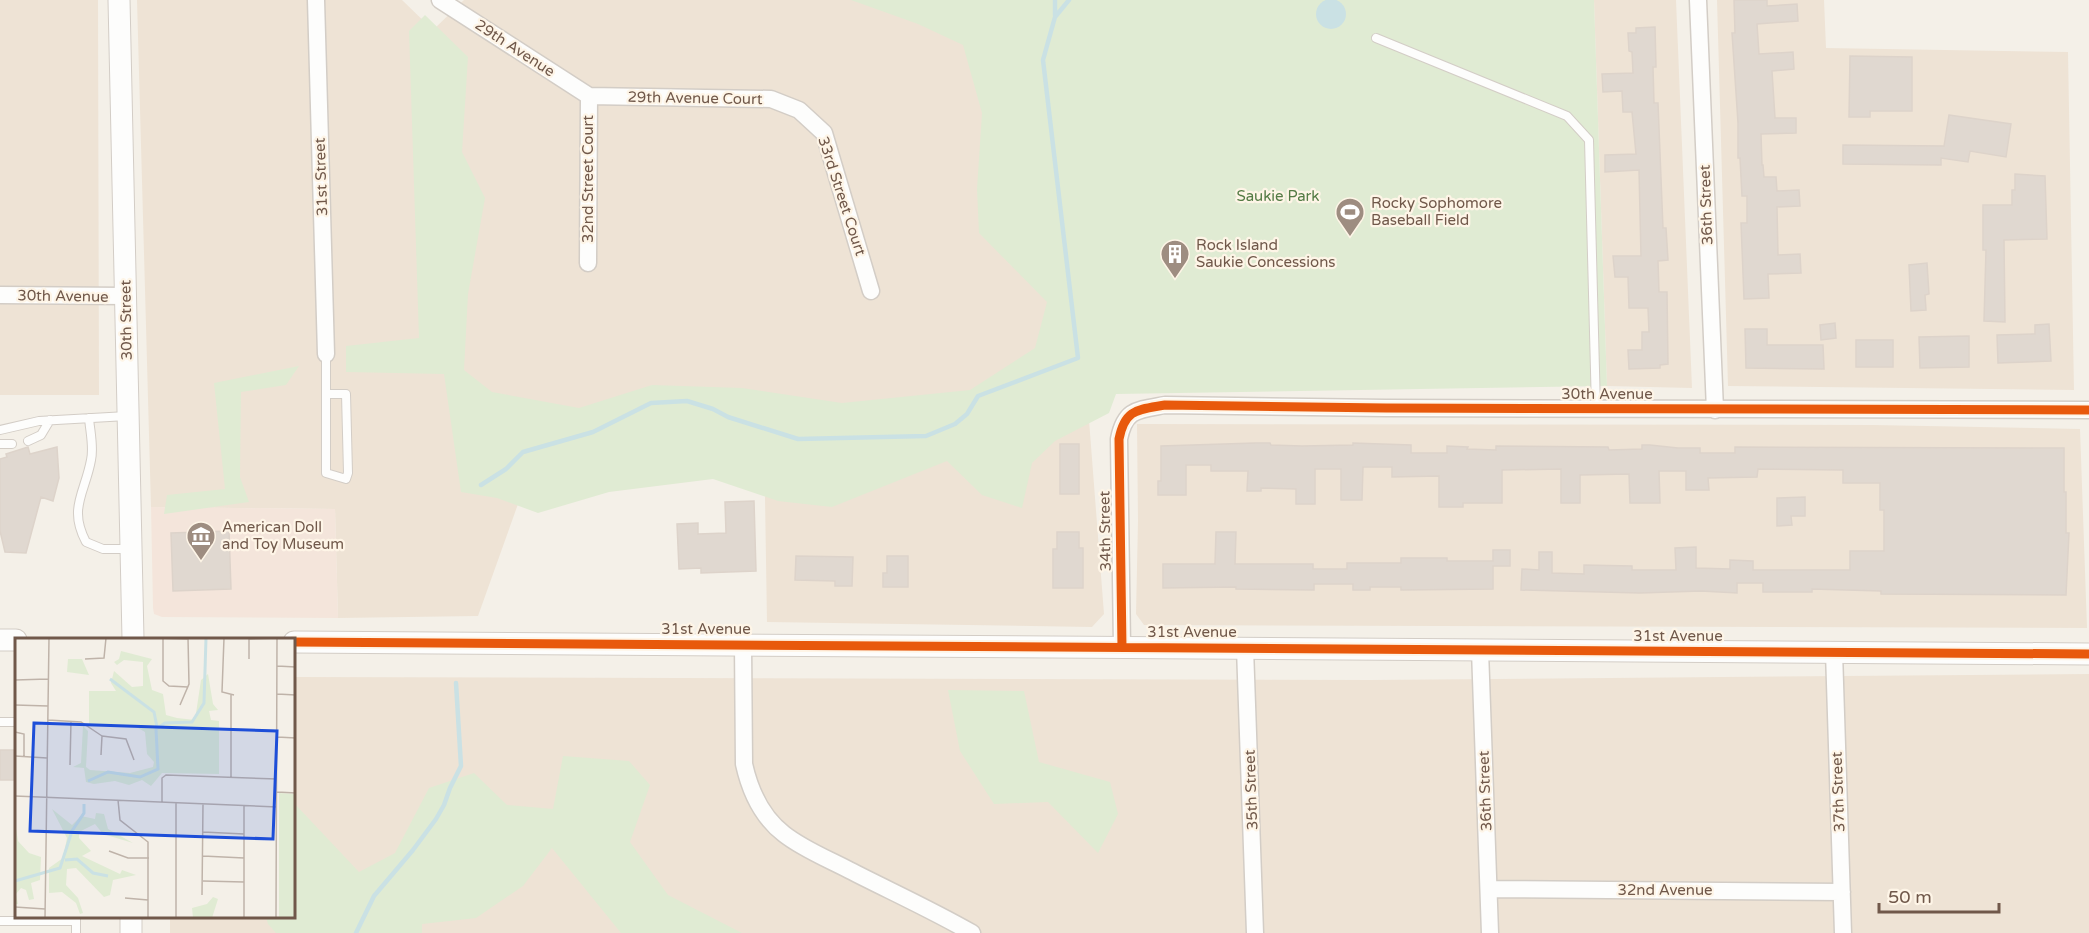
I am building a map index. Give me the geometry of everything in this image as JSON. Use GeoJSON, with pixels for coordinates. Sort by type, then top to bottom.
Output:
{"type":"FeatureCollection","features":[{"type":"Feature","properties":{"kind":"street","name":"30th Street"},"geometry":{"type":"LineString","coordinates":[[119,0],[133,638]]}},
{"type":"Feature","properties":{"kind":"street","name":"31st Street"},"geometry":{"type":"LineString","coordinates":[[316,0],[326,354]]}},
{"type":"Feature","properties":{"kind":"street","name":"29th Avenue"},"geometry":{"type":"LineString","coordinates":[[440,0],[589,96]]}},
{"type":"Feature","properties":{"kind":"street","name":"36th Street"},"geometry":{"type":"LineString","coordinates":[[1698,0],[1714,410]]}},
{"type":"Feature","properties":{"kind":"street","name":"29th Avenue Court"},"geometry":{"type":"LineString","coordinates":[[589,96],[771,99],[799,110]]}},
{"type":"Feature","properties":{"kind":"street","name":"32nd Street Court"},"geometry":{"type":"LineString","coordinates":[[588,263],[589,96]]}},
{"type":"Feature","properties":{"kind":"street","name":"33rd Street Court"},"geometry":{"type":"LineString","coordinates":[[799,110],[824,133],[871,291]]}},
{"type":"Feature","properties":{"kind":"street","name":"30th Avenue"},"geometry":{"type":"LineString","coordinates":[[0,295],[126,296]]}},
{"type":"Feature","properties":{"kind":"street","name":"30th Avenue"},"geometry":{"type":"LineString","coordinates":[[1127,416],[1165,405],[1714,410],[2089,410]]}},
{"type":"Feature","properties":{"kind":"street","name":"34th Street"},"geometry":{"type":"LineString","coordinates":[[1122,647],[1119,439],[1122,424],[1127,416]]}},
{"type":"Feature","properties":{"kind":"street","name":"31st Avenue"},"geometry":{"type":"LineString","coordinates":[[296,642],[2089,654]]}},
{"type":"Feature","properties":{"kind":"street"},"geometry":{"type":"LineString","coordinates":[[743,644],[744,764],[754,799],[767,816],[784,834],[820,855],[972,933]]}},
{"type":"Feature","properties":{"kind":"street","name":"35th Street"},"geometry":{"type":"LineString","coordinates":[[1245,648],[1256,933]]}},
{"type":"Feature","properties":{"kind":"street","name":"36th Street"},"geometry":{"type":"LineString","coordinates":[[1480,650],[1490,933]]}},
{"type":"Feature","properties":{"kind":"street","name":"37th Street"},"geometry":{"type":"LineString","coordinates":[[1834,652],[1843,933]]}},
{"type":"Feature","properties":{"kind":"street","name":"32nd Avenue"},"geometry":{"type":"LineString","coordinates":[[1489,889],[1842,892]]}},
{"type":"Feature","properties":{"kind":"lane"},"geometry":{"type":"LineString","coordinates":[[1376,38],[1567,116],[1589,140],[1596,409]]}},
{"type":"Feature","properties":{"kind":"lane"},"geometry":{"type":"LineString","coordinates":[[326,354],[326,394],[326,473],[346,479],[348,472],[346,394],[326,394]]}},
{"type":"Feature","properties":{"kind":"lane"},"geometry":{"type":"LineString","coordinates":[[0,430],[39,420],[128,416]]}},
{"type":"Feature","properties":{"kind":"lane"},"geometry":{"type":"LineString","coordinates":[[89,418],[92,458],[76,519],[86,542],[104,549],[132,549]]}},
{"type":"Feature","properties":{"kind":"lane"},"geometry":{"type":"LineString","coordinates":[[28,441],[41,435],[50,420]]}},
{"type":"Feature","properties":{"kind":"lane"},"geometry":{"type":"LineString","coordinates":[[0,444],[12,444]]}},
{"type":"Feature","properties":{"kind":"lane"},"geometry":{"type":"LineString","coordinates":[[0,921],[76,919],[76,933]]}},
{"type":"Feature","properties":{"kind":"shaded area"},"geometry":{"type":"Polygon","coordinates":[[[0,0],[98,0],[99,395],[0,395],[0,0]]]}},
{"type":"Feature","properties":{"kind":"shaded area"},"geometry":{"type":"Polygon","coordinates":[[[137,0],[402,0],[433,30],[464,0],[1076,0],[1087,394],[1104,614],[1092,627],[767,622],[764,436],[518,504],[478,616],[338,618],[335,509],[151,507],[137,0]]]}},
{"type":"Feature","properties":{"kind":"shaded area"},"geometry":{"type":"Polygon","coordinates":[[[1594,0],[1676,0],[1692,388],[1607,386],[1594,0]]]}},
{"type":"Feature","properties":{"kind":"shaded area"},"geometry":{"type":"Polygon","coordinates":[[[1717,0],[1824,0],[1826,48],[2068,52],[2074,390],[1728,386],[1717,0]]]}},
{"type":"Feature","properties":{"kind":"shaded area"},"geometry":{"type":"Polygon","coordinates":[[[1137,424],[1873,425],[2080,429],[2087,628],[1144,625],[1136,614],[1137,424]]]}},
{"type":"Feature","properties":{"kind":"shaded area"},"geometry":{"type":"Polygon","coordinates":[[[151,507],[335,509],[338,618],[162,617],[154,614],[151,507]]]}},
{"type":"Feature","properties":{"kind":"shaded area"},"geometry":{"type":"Polygon","coordinates":[[[2089,674],[2089,933],[170,933],[170,918],[296,918],[296,677],[1370,680],[2089,674]]]}},
{"type":"Feature","properties":{"kind":"green space","name":"Saukie Park"},"geometry":{"type":"Polygon","coordinates":[[[851,0],[1594,0],[1607,386],[1116,394],[1109,413],[1055,441],[1032,463],[1022,508],[982,495],[947,461],[832,507],[778,501],[713,479],[609,492],[538,513],[497,498],[461,492],[444,374],[346,372],[346,346],[419,338],[409,31],[425,15],[468,57],[462,152],[485,198],[468,294],[464,370],[492,392],[579,408],[652,385],[742,388],[842,403],[970,390],[1035,348],[1047,302],[979,233],[977,189],[982,113],[963,45],[918,24],[851,0]]]}},
{"type":"Feature","properties":{"kind":"green space"},"geometry":{"type":"Polygon","coordinates":[[[299,366],[286,385],[241,392],[240,477],[249,502],[164,514],[167,495],[225,489],[214,383],[299,366]]]}},
{"type":"Feature","properties":{"kind":"green space"},"geometry":{"type":"Polygon","coordinates":[[[948,690],[1024,691],[1039,762],[1110,782],[1118,814],[1098,853],[1048,802],[994,804],[960,751],[948,690]]]}},
{"type":"Feature","properties":{"kind":"green space"},"geometry":{"type":"Polygon","coordinates":[[[563,756],[629,761],[650,785],[630,842],[668,895],[742,933],[621,933],[552,848],[523,886],[476,918],[422,924],[422,933],[276,933],[268,924],[266,918],[296,918],[296,805],[359,872],[395,853],[429,788],[474,773],[507,805],[553,809],[563,756]]]}},
{"type":"Feature","properties":{"kind":"water"},"geometry":{"type":"Polygon","coordinates":[[[1331,-1],[1337,0],[1345,8],[1345,20],[1337,28],[1331,29],[1325,28],[1317,20],[1316,14],[1317,8],[1325,0],[1331,-1]]]}},
{"type":"Feature","properties":{"kind":"building"},"geometry":{"type":"Polygon","coordinates":[[[1734,0],[1767,0],[1767,6],[1797,4],[1798,21],[1757,24],[1759,54],[1793,52],[1794,69],[1772,71],[1775,118],[1796,118],[1796,133],[1761,134],[1762,165],[1764,177],[1776,177],[1777,191],[1799,190],[1800,206],[1777,207],[1778,255],[1800,254],[1801,273],[1768,274],[1769,298],[1744,299],[1741,223],[1747,223],[1747,196],[1742,196],[1740,158],[1738,158],[1732,33],[1735,33],[1734,0]]]}},
{"type":"Feature","properties":{"kind":"building"},"geometry":{"type":"Polygon","coordinates":[[[1655,27],[1654,103],[1658,103],[1663,228],[1666,228],[1668,260],[1658,261],[1659,292],[1667,292],[1668,364],[1660,365],[1660,368],[1629,369],[1628,350],[1642,350],[1642,332],[1649,332],[1648,308],[1629,308],[1628,277],[1615,277],[1613,256],[1641,256],[1639,170],[1605,172],[1605,155],[1636,154],[1632,112],[1623,112],[1622,91],[1603,92],[1602,74],[1633,73],[1628,33],[1636,33],[1636,28],[1655,27]]]}},
{"type":"Feature","properties":{"kind":"building"},"geometry":{"type":"Polygon","coordinates":[[[1850,56],[1912,57],[1912,111],[1870,111],[1870,117],[1849,117],[1850,56]]]}},
{"type":"Feature","properties":{"kind":"building"},"geometry":{"type":"Polygon","coordinates":[[[1949,115],[2011,124],[2006,157],[1970,151],[1968,162],[1941,158],[1941,165],[1843,164],[1843,145],[1944,146],[1949,115]]]}},
{"type":"Feature","properties":{"kind":"building"},"geometry":{"type":"Polygon","coordinates":[[[2015,174],[2045,176],[2047,239],[2004,240],[2005,322],[1984,321],[1986,250],[1983,250],[1983,205],[2012,205],[2015,174]]]}},
{"type":"Feature","properties":{"kind":"building"},"geometry":{"type":"Polygon","coordinates":[[[1927,263],[1929,294],[1925,295],[1926,310],[1911,311],[1909,265],[1927,263]]]}},
{"type":"Feature","properties":{"kind":"building"},"geometry":{"type":"Polygon","coordinates":[[[1835,323],[1836,338],[1821,340],[1820,325],[1835,323]]]}},
{"type":"Feature","properties":{"kind":"building"},"geometry":{"type":"Polygon","coordinates":[[[2049,324],[2051,361],[1998,363],[1997,335],[2035,334],[2035,325],[2049,324]]]}},
{"type":"Feature","properties":{"kind":"building"},"geometry":{"type":"Polygon","coordinates":[[[1745,329],[1767,329],[1767,345],[1823,345],[1824,369],[1746,368],[1745,329]]]}},
{"type":"Feature","properties":{"kind":"building"},"geometry":{"type":"Polygon","coordinates":[[[1969,336],[1969,367],[1920,368],[1919,337],[1969,336]]]}},
{"type":"Feature","properties":{"kind":"building"},"geometry":{"type":"Polygon","coordinates":[[[1856,340],[1893,340],[1893,367],[1856,367],[1856,340]]]}},
{"type":"Feature","properties":{"kind":"building"},"geometry":{"type":"Polygon","coordinates":[[[1270,443],[1271,445],[1302,446],[1353,445],[1353,443],[1411,445],[1411,453],[1447,453],[1447,446],[1496,450],[1496,446],[1608,447],[1609,450],[1642,449],[1642,445],[1650,445],[1700,448],[1700,453],[1735,453],[1735,447],[2064,448],[2066,533],[2069,533],[2066,595],[1881,594],[1881,591],[1812,589],[1812,592],[1763,592],[1763,583],[1737,583],[1737,593],[1521,590],[1522,569],[1539,570],[1539,552],[1552,552],[1552,573],[1584,574],[1584,565],[1632,566],[1632,570],[1676,570],[1675,548],[1696,547],[1696,568],[1730,569],[1730,560],[1753,561],[1753,570],[1850,570],[1850,551],[1884,551],[1884,510],[1880,510],[1880,483],[1843,483],[1843,470],[1758,469],[1757,477],[1708,478],[1709,490],[1686,490],[1686,471],[1659,471],[1660,503],[1630,503],[1629,474],[1580,475],[1580,503],[1561,503],[1561,469],[1502,470],[1502,503],[1463,503],[1463,507],[1439,507],[1439,476],[1392,477],[1392,467],[1363,467],[1362,500],[1341,500],[1341,469],[1315,469],[1315,504],[1296,504],[1296,489],[1261,488],[1261,491],[1247,491],[1248,471],[1211,471],[1211,465],[1186,465],[1186,495],[1158,495],[1158,481],[1161,481],[1161,446],[1270,443]]]}},
{"type":"Feature","properties":{"kind":"building"},"geometry":{"type":"Polygon","coordinates":[[[1060,444],[1079,444],[1079,494],[1060,494],[1060,444]]]}},
{"type":"Feature","properties":{"kind":"building"},"geometry":{"type":"Polygon","coordinates":[[[28,447],[30,454],[57,447],[59,478],[53,501],[41,497],[26,553],[5,552],[0,531],[0,459],[7,457],[6,454],[28,447]]]}},
{"type":"Feature","properties":{"kind":"building"},"geometry":{"type":"Polygon","coordinates":[[[1805,497],[1805,516],[1791,516],[1792,525],[1777,526],[1777,498],[1805,497]]]}},
{"type":"Feature","properties":{"kind":"building"},"geometry":{"type":"Polygon","coordinates":[[[754,501],[756,571],[701,573],[701,568],[679,569],[677,524],[698,523],[698,534],[726,533],[725,502],[754,501]]]}},
{"type":"Feature","properties":{"kind":"building","name":"American Doll and Toy Museum"},"geometry":{"type":"Polygon","coordinates":[[[229,531],[231,589],[173,591],[171,533],[229,531]]]}},
{"type":"Feature","properties":{"kind":"building"},"geometry":{"type":"Polygon","coordinates":[[[1057,532],[1079,532],[1079,548],[1083,548],[1083,588],[1053,588],[1053,549],[1057,549],[1057,532]]]}},
{"type":"Feature","properties":{"kind":"building"},"geometry":{"type":"Polygon","coordinates":[[[1216,532],[1236,532],[1235,564],[1313,564],[1313,569],[1347,569],[1347,563],[1401,563],[1401,558],[1493,561],[1493,550],[1510,550],[1510,566],[1493,566],[1493,589],[1401,590],[1401,587],[1370,587],[1370,590],[1353,590],[1353,584],[1314,584],[1314,590],[1236,589],[1236,587],[1163,588],[1163,564],[1215,564],[1216,532]]]}},
{"type":"Feature","properties":{"kind":"building"},"geometry":{"type":"Polygon","coordinates":[[[796,556],[853,557],[852,586],[835,586],[835,581],[795,580],[796,556]]]}},
{"type":"Feature","properties":{"kind":"building"},"geometry":{"type":"Polygon","coordinates":[[[887,556],[908,556],[908,587],[883,587],[883,573],[887,573],[887,556]]]}},
{"type":"Feature","properties":{"kind":"building"},"geometry":{"type":"Polygon","coordinates":[[[0,750],[15,750],[15,780],[0,780],[0,750]]]}},
{"type":"Feature","properties":{"kind":"waterway"},"geometry":{"type":"LineString","coordinates":[[1055,0],[1055,15]]}},
{"type":"Feature","properties":{"kind":"waterway"},"geometry":{"type":"LineString","coordinates":[[481,485],[506,469],[523,452],[593,432],[651,403],[687,401],[713,409],[728,417],[798,439],[926,436],[955,424],[967,414],[978,396],[1078,358],[1043,60],[1055,17],[1069,0]]}},
{"type":"Feature","properties":{"kind":"waterway"},"geometry":{"type":"LineString","coordinates":[[356,933],[374,896],[436,819],[461,766],[456,683]]}},
{"type":"Feature","properties":{"kind":"cycle path"},"geometry":{"type":"LineString","coordinates":[[1122,647],[1119,439],[1129,416],[1147,408],[1165,405],[1386,408],[2089,410]]}},
{"type":"Feature","properties":{"kind":"cycle path"},"geometry":{"type":"LineString","coordinates":[[296,642],[2089,654]]}},
{"type":"Feature","properties":{"kind":"place","name":"Rocky Sophomore Baseball Field"},"geometry":{"type":"Point","coordinates":[1350,238]}},
{"type":"Feature","properties":{"kind":"place","name":"Rock Island Saukie Concessions"},"geometry":{"type":"Point","coordinates":[1175,280]}},
{"type":"Feature","properties":{"kind":"place","name":"American Doll and Toy Museum"},"geometry":{"type":"Point","coordinates":[201,562]}}]}
